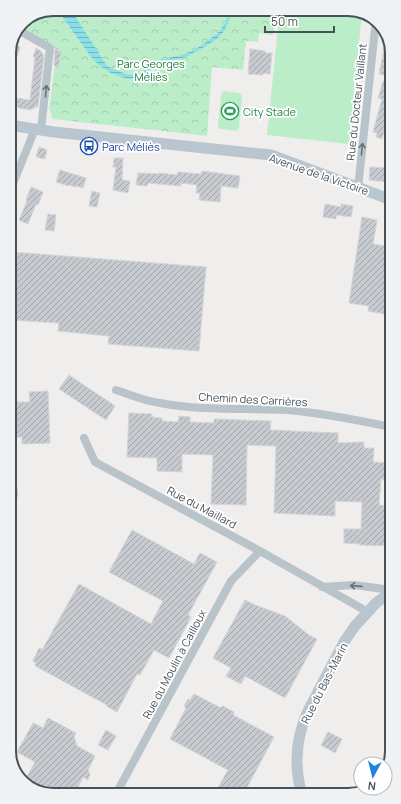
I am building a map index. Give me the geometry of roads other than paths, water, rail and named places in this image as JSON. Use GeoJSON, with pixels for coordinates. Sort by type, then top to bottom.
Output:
{"type":"FeatureCollection","features":[{"type":"Feature","properties":{"kind":"street","name":"Rue du Docteur Vaillant"},"geometry":{"type":"LineString","coordinates":[[358,188],[375,28]]}},
{"type":"Feature","properties":{"kind":"street"},"geometry":{"type":"LineString","coordinates":[[16,178],[38,129],[50,48],[22,32]]}},
{"type":"Feature","properties":{"kind":"street","name":"Avenue de la Victoire"},"geometry":{"type":"LineString","coordinates":[[16,126],[271,156],[385,197]]}},
{"type":"Feature","properties":{"kind":"street","name":"Chemin des Carrières"},"geometry":{"type":"LineString","coordinates":[[116,390],[136,398],[160,404],[208,408],[289,410],[340,417],[385,426]]}},
{"type":"Feature","properties":{"kind":"street","name":"Rue du Maillard"},"geometry":{"type":"LineString","coordinates":[[84,438],[95,462],[260,551],[321,587],[368,612]]}},
{"type":"Feature","properties":{"kind":"street","name":"Rue du Moulin à Cailloux"},"geometry":{"type":"LineString","coordinates":[[119,788],[231,581],[260,551]]}},
{"type":"Feature","properties":{"kind":"street"},"geometry":{"type":"LineString","coordinates":[[321,587],[354,585],[385,590]]}},
{"type":"Feature","properties":{"kind":"street","name":"Rue du Bas-Marin"},"geometry":{"type":"LineString","coordinates":[[300,788],[297,760],[299,739],[303,722],[344,642],[355,626],[385,596]]}},
{"type":"Feature","properties":{"kind":"water"},"geometry":{"type":"Polygon","coordinates":[[[62,16],[76,16],[107,66],[128,75],[140,73],[158,60],[182,55],[196,49],[220,31],[224,24],[227,25],[217,39],[201,49],[186,57],[157,64],[142,77],[128,79],[111,73],[100,66],[91,57],[62,16]]]}},
{"type":"Feature","properties":{"kind":"waterway"},"geometry":{"type":"LineString","coordinates":[[226,24],[229,16]]}},
{"type":"Feature","properties":{"kind":"place","name":"City Stade"},"geometry":{"type":"Point","coordinates":[230,111]}},
{"type":"Feature","properties":{"kind":"place","name":"Parc Méliès"},"geometry":{"type":"Point","coordinates":[89,146]}},
{"type":"Feature","properties":{"kind":"park label","name":"Parc Georges Méliès"},"geometry":{"type":"Point","coordinates":[151,69]}}]}
